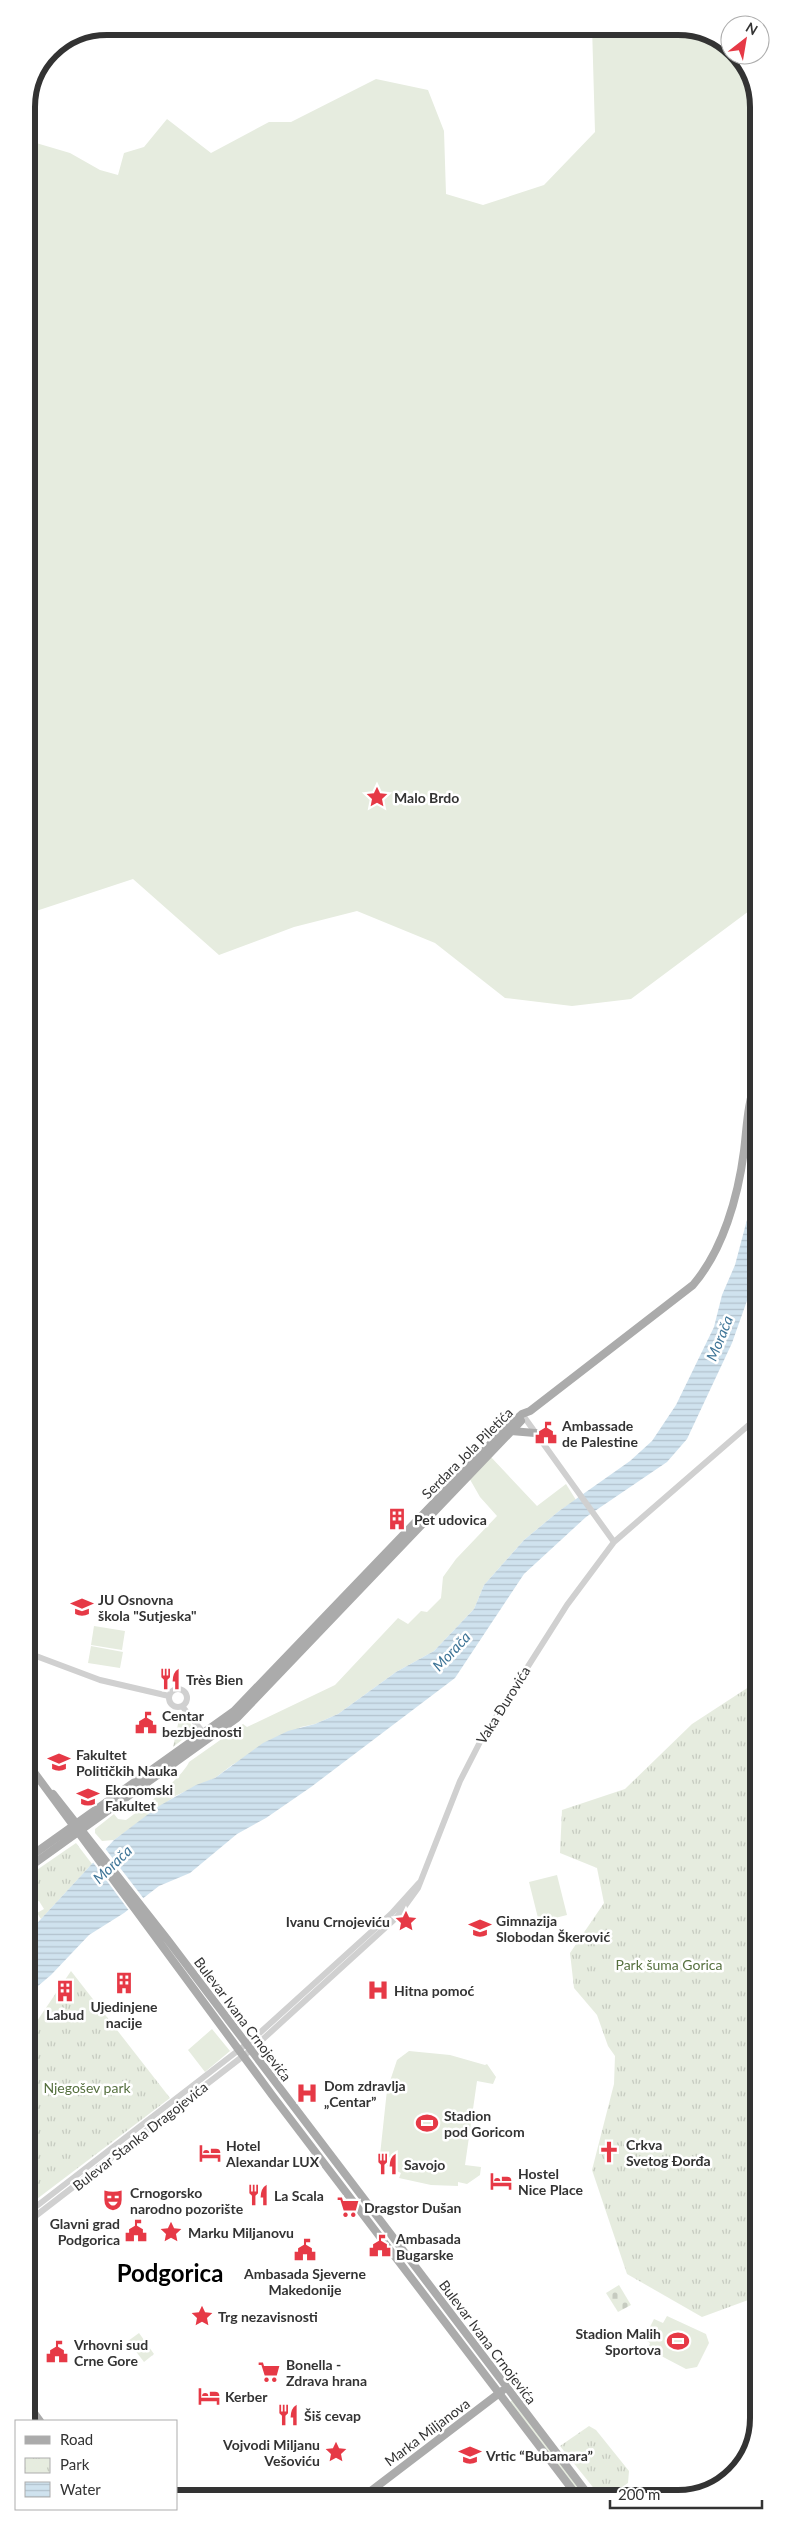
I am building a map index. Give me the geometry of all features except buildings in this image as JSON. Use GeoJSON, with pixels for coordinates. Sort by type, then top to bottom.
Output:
{"type":"FeatureCollection","features":[{"type":"Feature","properties":{"kind":"main road","name":"Serdara Jola Piletića"},"geometry":{"type":"LineString","coordinates":[[205,1736],[256,1690],[418,1520],[507,1431],[526,1414],[682,1296],[705,1270],[723,1232],[736,1190],[742,1162],[750,1101]]}},
{"type":"Feature","properties":{"kind":"main road","name":"Serdara Jola Piletića"},"geometry":{"type":"LineString","coordinates":[[77,1828],[205,1736],[248,1708],[507,1431]]}},
{"type":"Feature","properties":{"kind":"main road"},"geometry":{"type":"LineString","coordinates":[[507,1431],[536,1433]]}},
{"type":"Feature","properties":{"kind":"main road","name":"Bulevar Ivana Crnojevića"},"geometry":{"type":"LineString","coordinates":[[35,1773],[164,1941],[499,2394],[573,2490]]}},
{"type":"Feature","properties":{"kind":"main road"},"geometry":{"type":"LineString","coordinates":[[35,1854],[77,1828]]}},
{"type":"Feature","properties":{"kind":"main road"},"geometry":{"type":"LineString","coordinates":[[35,1862],[77,1828]]}},
{"type":"Feature","properties":{"kind":"main road","name":"Bulevar Ivana Crnojevića"},"geometry":{"type":"LineString","coordinates":[[245,2050],[585,2490]]}},
{"type":"Feature","properties":{"kind":"main road","name":"Marka Miljanova"},"geometry":{"type":"LineString","coordinates":[[373,2490],[507,2388]]}},
{"type":"Feature","properties":{"kind":"street"},"geometry":{"type":"LineString","coordinates":[[526,1414],[536,1433],[569,1482],[614,1542]]}},
{"type":"Feature","properties":{"kind":"street","name":"Vaka Đurovića"},"geometry":{"type":"LineString","coordinates":[[245,2050],[391,1914],[420,1882],[460,1781],[480,1742],[567,1605],[614,1542],[750,1424]]}},
{"type":"Feature","properties":{"kind":"street"},"geometry":{"type":"LineString","coordinates":[[35,1656],[100,1680],[169,1696]]}},
{"type":"Feature","properties":{"kind":"street"},"geometry":{"type":"LineString","coordinates":[[169,1696],[174,1690],[184,1692],[186,1698],[182,1706]]}},
{"type":"Feature","properties":{"kind":"street"},"geometry":{"type":"LineString","coordinates":[[169,1696],[174,1706],[182,1706]]}},
{"type":"Feature","properties":{"kind":"street"},"geometry":{"type":"LineString","coordinates":[[182,1706],[205,1736]]}},
{"type":"Feature","properties":{"kind":"street","name":"Bulevar Stanka Dragojevića"},"geometry":{"type":"LineString","coordinates":[[35,2208],[245,2050]]}},
{"type":"Feature","properties":{"kind":"street","name":"Bulevar Stanka Dragojevića"},"geometry":{"type":"LineString","coordinates":[[35,2215],[245,2050]]}},
{"type":"Feature","properties":{"kind":"green space"},"geometry":{"type":"Polygon","coordinates":[[[592,35],[683,35],[706,40],[720,49],[720,65],[736,65],[745,79],[750,106],[750,910],[631,999],[572,1006],[505,998],[435,943],[357,911],[294,927],[219,955],[133,879],[35,911],[35,143],[70,153],[100,170],[118,175],[124,153],[144,147],[167,119],[211,153],[269,122],[291,122],[376,79],[428,90],[444,131],[446,194],[483,205],[544,185],[595,132],[592,35]]]}},
{"type":"Feature","properties":{"kind":"green space"},"geometry":{"type":"Polygon","coordinates":[[[489,1455],[537,1506],[566,1484],[576,1500],[559,1511],[524,1540],[484,1585],[474,1609],[434,1651],[396,1672],[338,1714],[315,1724],[301,1727],[232,1765],[215,1778],[175,1796],[114,1840],[102,1841],[95,1833],[95,1829],[114,1814],[118,1819],[126,1820],[170,1784],[185,1769],[189,1762],[243,1724],[247,1727],[335,1685],[398,1618],[408,1624],[421,1611],[427,1612],[441,1598],[443,1577],[456,1559],[497,1516],[480,1497],[468,1476],[489,1455]]]}},
{"type":"Feature","properties":{"kind":"green space"},"geometry":{"type":"Polygon","coordinates":[[[94,1626],[125,1631],[122,1650],[91,1645],[94,1626]]]}},
{"type":"Feature","properties":{"kind":"green space"},"geometry":{"type":"Polygon","coordinates":[[[91,1646],[123,1652],[120,1668],[88,1663],[91,1646]]]}},
{"type":"Feature","properties":{"kind":"green space","name":"Park šuma Gorica"},"geometry":{"type":"Polygon","coordinates":[[[750,1686],[750,2299],[702,2317],[627,2274],[592,2170],[614,2084],[615,2056],[608,2046],[597,2015],[574,1988],[570,1953],[604,1903],[597,1868],[560,1853],[562,1810],[625,1789],[692,1724],[750,1686]]]}},
{"type":"Feature","properties":{"kind":"green space"},"geometry":{"type":"Polygon","coordinates":[[[180,1715],[189,1721],[192,1732],[173,1747],[180,1715]]]}},
{"type":"Feature","properties":{"kind":"green space"},"geometry":{"type":"Polygon","coordinates":[[[76,1843],[92,1864],[41,1919],[37,1913],[44,1909],[39,1901],[35,1902],[35,1871],[76,1843]]]}},
{"type":"Feature","properties":{"kind":"green space"},"geometry":{"type":"Polygon","coordinates":[[[557,1875],[567,1915],[539,1922],[529,1882],[557,1875]]]}},
{"type":"Feature","properties":{"kind":"green space","name":"Njegošev park"},"geometry":{"type":"Polygon","coordinates":[[[71,1971],[170,2098],[35,2200],[35,2022],[71,1971]]]}},
{"type":"Feature","properties":{"kind":"green space"},"geometry":{"type":"Polygon","coordinates":[[[212,2029],[230,2051],[205,2072],[188,2050],[212,2029]]]}},
{"type":"Feature","properties":{"kind":"green space","name":"Stadion pod Goricom"},"geometry":{"type":"Polygon","coordinates":[[[409,2051],[450,2055],[487,2064],[496,2077],[493,2084],[477,2081],[465,2165],[481,2167],[480,2175],[467,2184],[458,2182],[458,2186],[431,2185],[399,2178],[401,2173],[388,2167],[380,2155],[387,2090],[397,2060],[409,2051]]]}},
{"type":"Feature","properties":{"kind":"green space"},"geometry":{"type":"Polygon","coordinates":[[[619,2285],[631,2305],[618,2312],[606,2293],[619,2285]]]}},
{"type":"Feature","properties":{"kind":"green space","name":"Stadion Malih Sportova"},"geometry":{"type":"Polygon","coordinates":[[[667,2316],[706,2334],[709,2343],[697,2367],[686,2369],[648,2349],[650,2343],[644,2339],[654,2319],[663,2323],[667,2316]]]}},
{"type":"Feature","properties":{"kind":"green space"},"geometry":{"type":"Polygon","coordinates":[[[139,2333],[154,2354],[144,2362],[128,2341],[139,2333]]]}},
{"type":"Feature","properties":{"kind":"green space"},"geometry":{"type":"Polygon","coordinates":[[[512,2400],[582,2490],[577,2490],[509,2403],[512,2400]]]}},
{"type":"Feature","properties":{"kind":"green space"},"geometry":{"type":"Polygon","coordinates":[[[589,2426],[596,2430],[629,2471],[628,2483],[618,2490],[595,2490],[560,2446],[589,2426]]]}},
{"type":"Feature","properties":{"kind":"water","name":"Morača"},"geometry":{"type":"Polygon","coordinates":[[[750,1208],[750,1292],[732,1343],[687,1439],[667,1462],[586,1517],[524,1574],[455,1678],[311,1787],[266,1818],[237,1834],[190,1873],[159,1886],[124,1913],[89,1935],[38,1986],[35,1992],[35,1925],[114,1840],[159,1806],[196,1785],[215,1778],[263,1743],[288,1731],[315,1724],[338,1714],[396,1672],[434,1651],[474,1609],[484,1585],[524,1540],[559,1511],[630,1461],[652,1441],[676,1405],[714,1327],[722,1295],[735,1265],[750,1208]]]}},
{"type":"Feature","properties":{"kind":"pier"},"geometry":{"type":"Polygon","coordinates":[[[104,1847],[144,1899],[130,1912],[92,1861],[104,1847]]]}},
{"type":"Feature","properties":{"kind":"place","name":"Malo Brdo"},"geometry":{"type":"Point","coordinates":[377,797]}},
{"type":"Feature","properties":{"kind":"place","name":"Ambassade de Palestine"},"geometry":{"type":"Point","coordinates":[546,1433]}},
{"type":"Feature","properties":{"kind":"place","name":"Pet udovica"},"geometry":{"type":"Point","coordinates":[397,1519]}},
{"type":"Feature","properties":{"kind":"place","name":"JU Osnovna škola \"Sutjeska\""},"geometry":{"type":"Point","coordinates":[82,1607]}},
{"type":"Feature","properties":{"kind":"place","name":"Très Bien"},"geometry":{"type":"Point","coordinates":[170,1679]}},
{"type":"Feature","properties":{"kind":"place","name":"Centar bezbjednosti"},"geometry":{"type":"Point","coordinates":[146,1723]}},
{"type":"Feature","properties":{"kind":"place","name":"Fakultet Političkih Nauka"},"geometry":{"type":"Point","coordinates":[59,1762]}},
{"type":"Feature","properties":{"kind":"place","name":"Ekonomski Fakultet"},"geometry":{"type":"Point","coordinates":[88,1797]}},
{"type":"Feature","properties":{"kind":"place","name":"Ivanu Crnojeviću"},"geometry":{"type":"Point","coordinates":[406,1921]}},
{"type":"Feature","properties":{"kind":"place","name":"Gimnazija Slobodan Škerović"},"geometry":{"type":"Point","coordinates":[480,1928]}},
{"type":"Feature","properties":{"kind":"place","name":"Ujedinjene nacije"},"geometry":{"type":"Point","coordinates":[124,1983]}},
{"type":"Feature","properties":{"kind":"place","name":"Hitna pomoć"},"geometry":{"type":"Point","coordinates":[378,1990]}},
{"type":"Feature","properties":{"kind":"place","name":"Labud"},"geometry":{"type":"Point","coordinates":[65,1991]}},
{"type":"Feature","properties":{"kind":"place","name":"Dom zdravlja „Centar”"},"geometry":{"type":"Point","coordinates":[307,2093]}},
{"type":"Feature","properties":{"kind":"place","name":"Stadion pod Goricom"},"geometry":{"type":"Point","coordinates":[427,2123]}},
{"type":"Feature","properties":{"kind":"place","name":"Crkva Svetog Đorđa"},"geometry":{"type":"Point","coordinates":[609,2152]}},
{"type":"Feature","properties":{"kind":"place","name":"Hotel Alexandar LUX"},"geometry":{"type":"Point","coordinates":[210,2153]}},
{"type":"Feature","properties":{"kind":"place","name":"Savojo"},"geometry":{"type":"Point","coordinates":[387,2164]}},
{"type":"Feature","properties":{"kind":"place","name":"Hostel Nice Place"},"geometry":{"type":"Point","coordinates":[501,2181]}},
{"type":"Feature","properties":{"kind":"place","name":"La Scala"},"geometry":{"type":"Point","coordinates":[258,2195]}},
{"type":"Feature","properties":{"kind":"place","name":"Crnogorsko narodno pozorište"},"geometry":{"type":"Point","coordinates":[113,2200]}},
{"type":"Feature","properties":{"kind":"place","name":"Dragstor Dušan"},"geometry":{"type":"Point","coordinates":[348,2207]}},
{"type":"Feature","properties":{"kind":"place","name":"Glavni grad Podgorica"},"geometry":{"type":"Point","coordinates":[136,2231]}},
{"type":"Feature","properties":{"kind":"place","name":"Marku Miljanovu"},"geometry":{"type":"Point","coordinates":[171,2232]}},
{"type":"Feature","properties":{"kind":"place","name":"Ambasada Bugarske"},"geometry":{"type":"Point","coordinates":[380,2246]}},
{"type":"Feature","properties":{"kind":"place","name":"Ambasada Sjeverne Makedonije"},"geometry":{"type":"Point","coordinates":[305,2250]}},
{"type":"Feature","properties":{"kind":"place","name":"Trg nezavisnosti"},"geometry":{"type":"Point","coordinates":[202,2316]}},
{"type":"Feature","properties":{"kind":"place","name":"Stadion Malih Sportova"},"geometry":{"type":"Point","coordinates":[678,2341]}},
{"type":"Feature","properties":{"kind":"place","name":"Vrhovni sud Crne Gore"},"geometry":{"type":"Point","coordinates":[57,2352]}},
{"type":"Feature","properties":{"kind":"place","name":"Bonella - Zdrava hrana"},"geometry":{"type":"Point","coordinates":[269,2372]}},
{"type":"Feature","properties":{"kind":"place","name":"Kerber"},"geometry":{"type":"Point","coordinates":[209,2396]}},
{"type":"Feature","properties":{"kind":"place","name":"Šiš cevap"},"geometry":{"type":"Point","coordinates":[288,2415]}},
{"type":"Feature","properties":{"kind":"place","name":"Vojvodi Miljanu Vešoviću"},"geometry":{"type":"Point","coordinates":[336,2452]}},
{"type":"Feature","properties":{"kind":"place","name":"Vrtic “Bubamara”"},"geometry":{"type":"Point","coordinates":[470,2455]}},
{"type":"Feature","properties":{"kind":"district","name":"Podgorica"},"geometry":{"type":"Point","coordinates":[170,2272]}}]}
